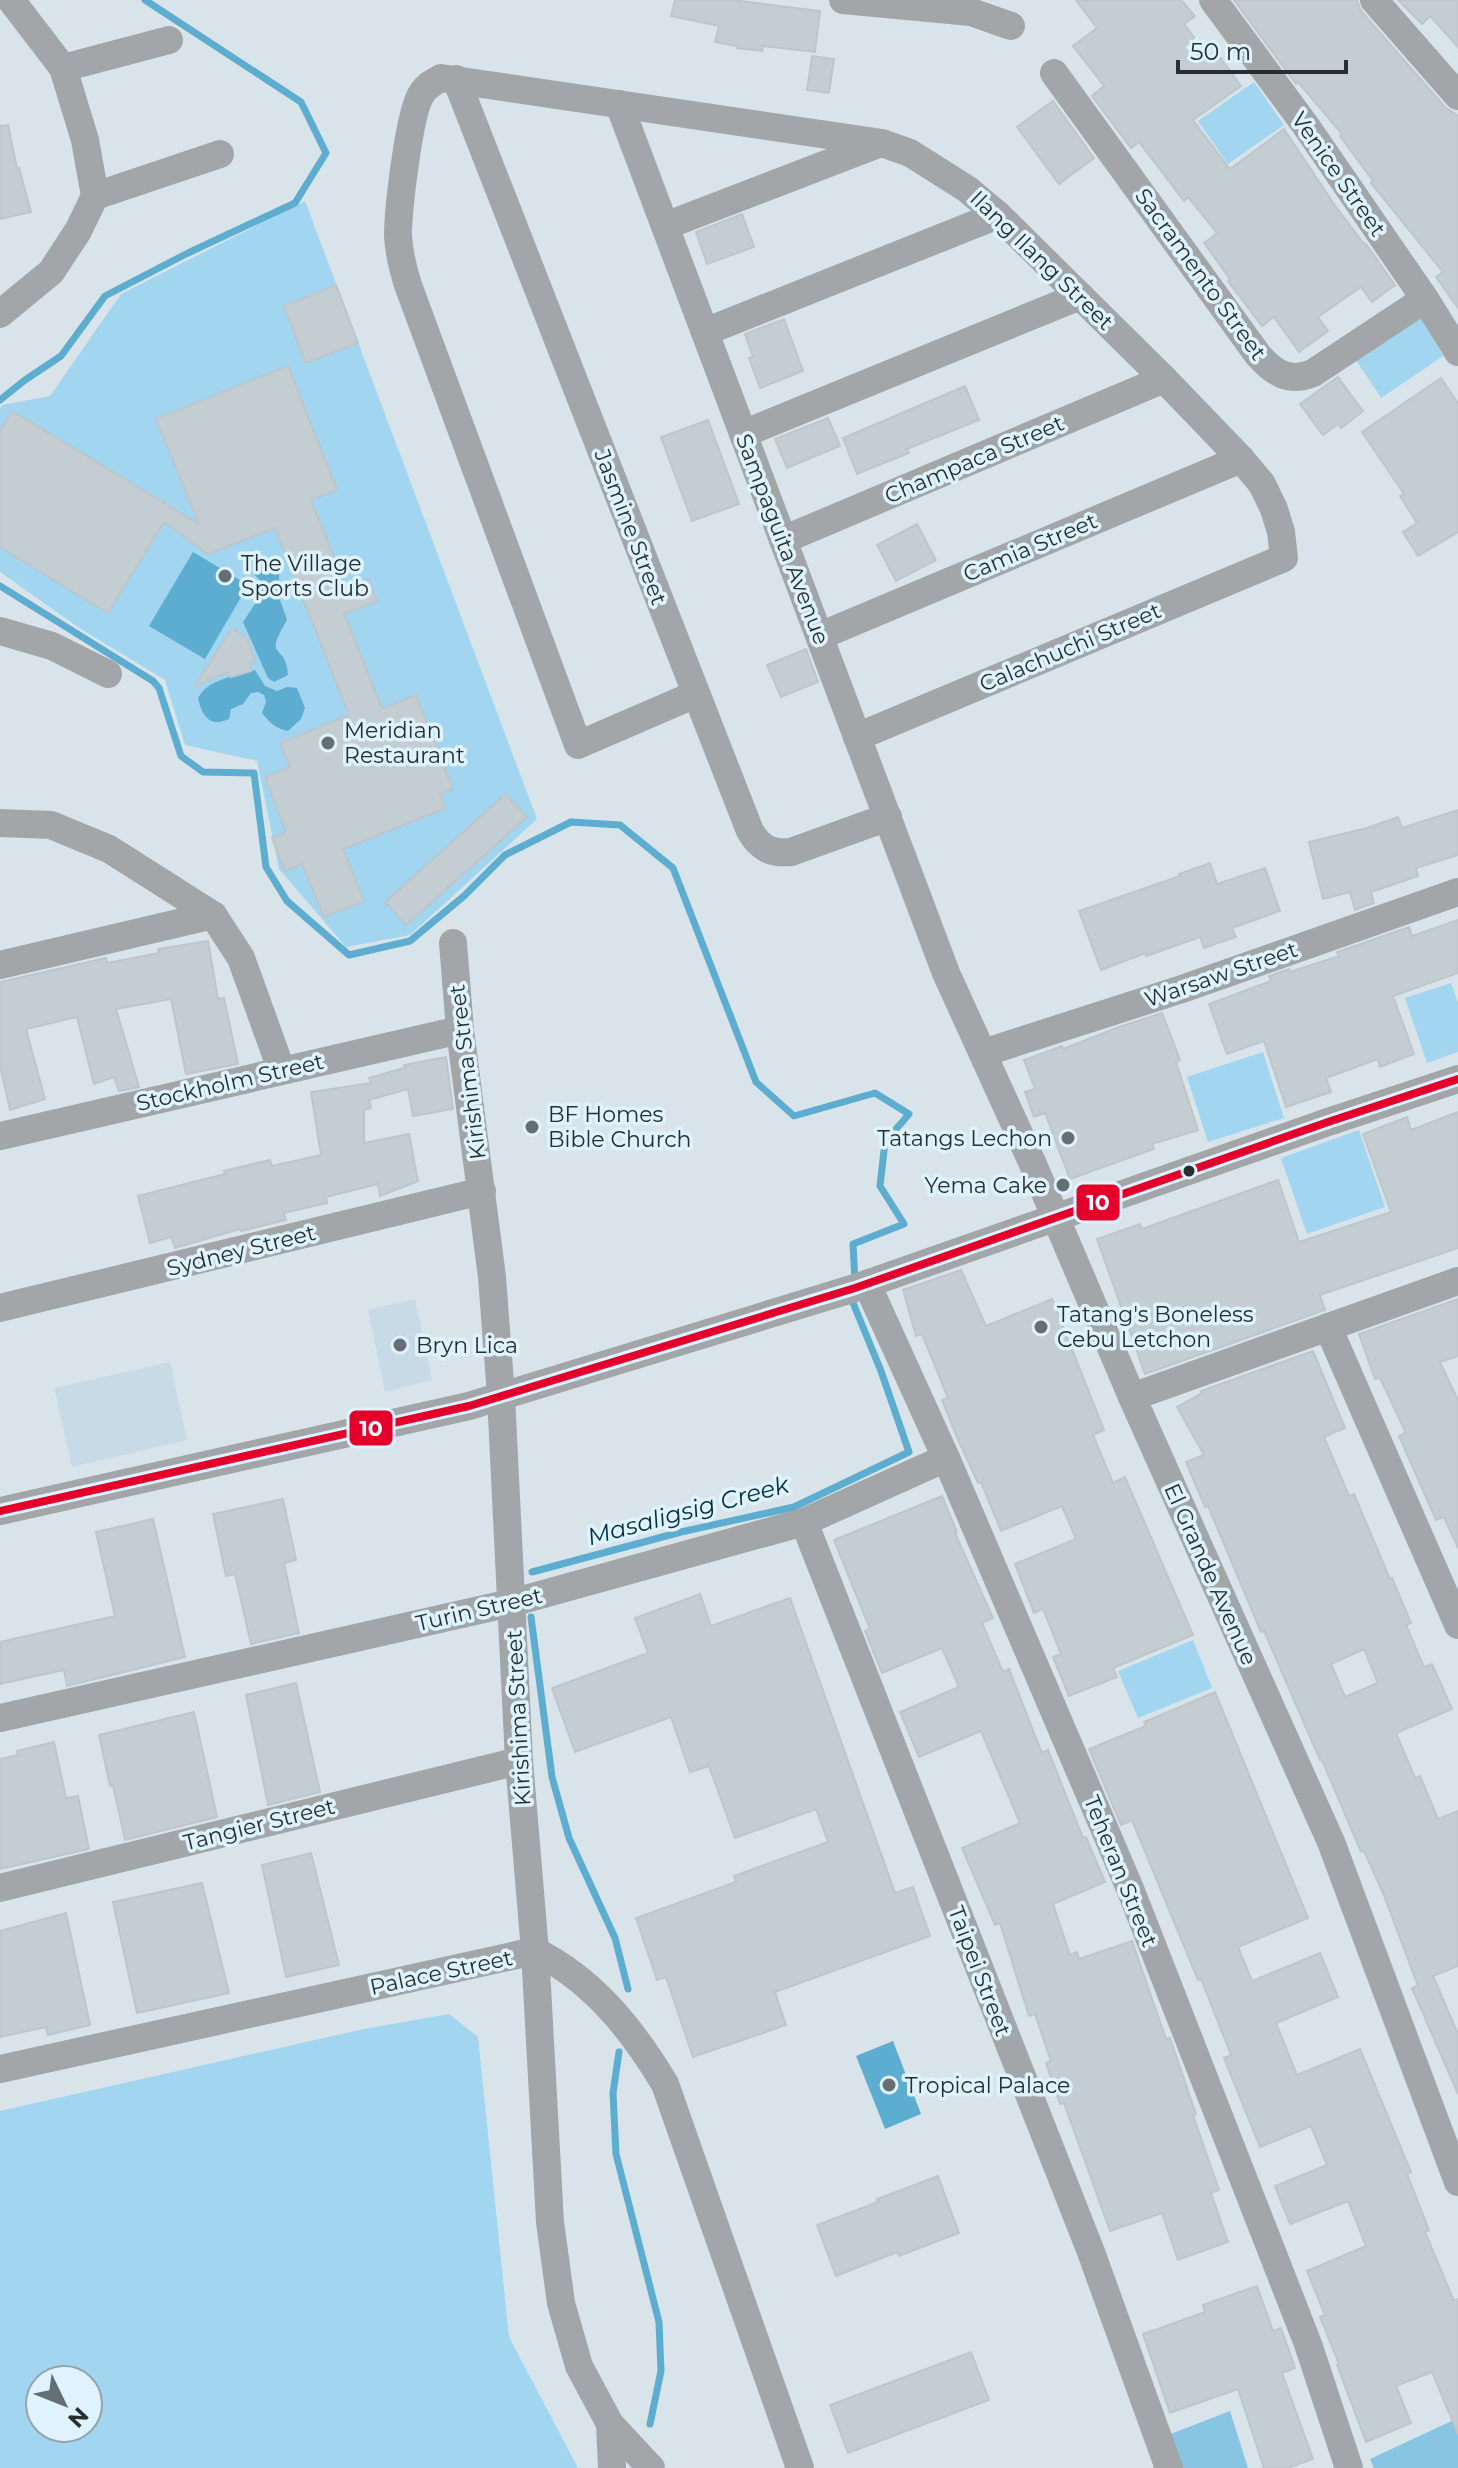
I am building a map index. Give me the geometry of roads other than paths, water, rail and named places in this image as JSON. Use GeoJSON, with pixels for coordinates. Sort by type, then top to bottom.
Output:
{"type":"FeatureCollection","features":[{"type":"Feature","properties":{"kind":"street"},"geometry":{"type":"LineString","coordinates":[[0,314],[51,272],[78,231],[95,196],[85,140],[63,68],[11,0]]}},
{"type":"Feature","properties":{"kind":"street"},"geometry":{"type":"LineString","coordinates":[[843,0],[972,6],[1011,26]]}},
{"type":"Feature","properties":{"kind":"street","name":"Venice Street"},"geometry":{"type":"LineString","coordinates":[[1213,0],[1306,126],[1458,352]]}},
{"type":"Feature","properties":{"kind":"street"},"geometry":{"type":"LineString","coordinates":[[1374,0],[1458,96]]}},
{"type":"Feature","properties":{"kind":"street"},"geometry":{"type":"LineString","coordinates":[[63,68],[169,40]]}},
{"type":"Feature","properties":{"kind":"street","name":"Sacramento Street"},"geometry":{"type":"LineString","coordinates":[[1054,73],[1258,355],[1282,375],[1300,378],[1313,373],[1425,299]]}},
{"type":"Feature","properties":{"kind":"street"},"geometry":{"type":"LineString","coordinates":[[456,79],[441,78],[431,83],[414,109],[400,209],[398,236],[402,263],[578,745],[696,694]]}},
{"type":"Feature","properties":{"kind":"street","name":"Ilang Ilang Street"},"geometry":{"type":"LineString","coordinates":[[456,79],[882,143],[910,153],[942,171],[998,215],[1241,459],[1262,484],[1274,509],[1284,558]]}},
{"type":"Feature","properties":{"kind":"street","name":"Jasmine Street"},"geometry":{"type":"LineString","coordinates":[[456,79],[757,843],[777,853],[791,852],[888,817]]}},
{"type":"Feature","properties":{"kind":"street","name":"Sampaguita Avenue"},"geometry":{"type":"LineString","coordinates":[[619,104],[946,973]]}},
{"type":"Feature","properties":{"kind":"street"},"geometry":{"type":"LineString","coordinates":[[665,226],[882,143]]}},
{"type":"Feature","properties":{"kind":"street"},"geometry":{"type":"LineString","coordinates":[[95,196],[220,154]]}},
{"type":"Feature","properties":{"kind":"street"},"geometry":{"type":"LineString","coordinates":[[705,332],[998,215]]}},
{"type":"Feature","properties":{"kind":"street"},"geometry":{"type":"LineString","coordinates":[[743,434],[1080,296]]}},
{"type":"Feature","properties":{"kind":"street","name":"Champaca Street"},"geometry":{"type":"LineString","coordinates":[[783,540],[1164,379]]}},
{"type":"Feature","properties":{"kind":"street","name":"Camia Street"},"geometry":{"type":"LineString","coordinates":[[820,636],[1241,459]]}},
{"type":"Feature","properties":{"kind":"street","name":"Calachuchi Street"},"geometry":{"type":"LineString","coordinates":[[857,737],[1284,558]]}},
{"type":"Feature","properties":{"kind":"street"},"geometry":{"type":"LineString","coordinates":[[0,631],[52,646],[108,674]]}},
{"type":"Feature","properties":{"kind":"street"},"geometry":{"type":"LineString","coordinates":[[0,823],[51,825],[109,849],[213,915],[241,958],[281,1069]]}},
{"type":"Feature","properties":{"kind":"street","name":"Warsaw Street"},"geometry":{"type":"LineString","coordinates":[[983,1053],[1182,989],[1458,892]]}},
{"type":"Feature","properties":{"kind":"street"},"geometry":{"type":"LineString","coordinates":[[0,965],[213,915]]}},
{"type":"Feature","properties":{"kind":"street","name":"Kirishima Street"},"geometry":{"type":"LineString","coordinates":[[453,943],[460,1030],[492,1277],[519,1761],[535,1951],[550,2222],[561,2303],[579,2366],[610,2424],[651,2468]]}},
{"type":"Feature","properties":{"kind":"street","name":"El Grande Avenue"},"geometry":{"type":"LineString","coordinates":[[946,973],[1331,1842],[1458,2182]]}},
{"type":"Feature","properties":{"kind":"street","name":"Stockholm Street"},"geometry":{"type":"LineString","coordinates":[[0,1136],[460,1030]]}},
{"type":"Feature","properties":{"kind":"street"},"geometry":{"type":"LineString","coordinates":[[0,1511],[469,1406],[867,1284],[1458,1079]]}},
{"type":"Feature","properties":{"kind":"street","name":"Sydney Street"},"geometry":{"type":"LineString","coordinates":[[0,1308],[482,1191]]}},
{"type":"Feature","properties":{"kind":"street"},"geometry":{"type":"LineString","coordinates":[[1132,1397],[1458,1281]]}},
{"type":"Feature","properties":{"kind":"street","name":"Teheran Street"},"geometry":{"type":"LineString","coordinates":[[867,1284],[946,1458],[1131,1891],[1308,2344],[1349,2468]]}},
{"type":"Feature","properties":{"kind":"street"},"geometry":{"type":"LineString","coordinates":[[1328,1327],[1458,1625]]}},
{"type":"Feature","properties":{"kind":"street","name":"Turin Street"},"geometry":{"type":"LineString","coordinates":[[0,1718],[511,1603],[804,1522],[946,1458]]}},
{"type":"Feature","properties":{"kind":"street","name":"Taipei Street"},"geometry":{"type":"LineString","coordinates":[[804,1522],[1091,2252],[1169,2468]]}},
{"type":"Feature","properties":{"kind":"street","name":"Tangier Street"},"geometry":{"type":"LineString","coordinates":[[0,1888],[519,1761]]}},
{"type":"Feature","properties":{"kind":"street","name":"Palace Street"},"geometry":{"type":"LineString","coordinates":[[0,2069],[535,1951],[582,1980],[610,2007],[643,2048],[665,2084],[800,2468]]}},
{"type":"Feature","properties":{"kind":"street"},"geometry":{"type":"LineString","coordinates":[[610,2424],[612,2468]]}},
{"type":"Feature","properties":{"kind":"waterway"},"geometry":{"type":"LineString","coordinates":[[0,400],[61,356],[105,296],[295,203],[326,153],[301,102],[145,0]]}},
{"type":"Feature","properties":{"kind":"waterway"},"geometry":{"type":"LineString","coordinates":[[0,586],[153,681],[159,688],[181,756],[203,772],[254,773],[266,867],[287,901],[349,955],[410,941],[464,896],[505,855],[571,822],[620,825],[673,868],[756,1082],[794,1116],[875,1093],[909,1114],[885,1142],[880,1186],[904,1224],[853,1244],[855,1282]]}},
{"type":"Feature","properties":{"kind":"waterway","name":"Masaligsig Creek"},"geometry":{"type":"LineString","coordinates":[[532,1572],[681,1532],[794,1507],[909,1452],[852,1294]]}},
{"type":"Feature","properties":{"kind":"waterway","name":"Masaligsig Creek"},"geometry":{"type":"LineString","coordinates":[[531,1617],[552,1777],[569,1838],[615,1938],[628,1989]]}},
{"type":"Feature","properties":{"kind":"waterway","name":"Masaligsig Creek"},"geometry":{"type":"LineString","coordinates":[[619,2052],[613,2093],[616,2154],[659,2322],[661,2371],[650,2424]]}},
{"type":"Feature","properties":{"kind":"place","name":"The Village Sports Club"},"geometry":{"type":"Point","coordinates":[225,576]}},
{"type":"Feature","properties":{"kind":"place","name":"Meridian Restaurant"},"geometry":{"type":"Point","coordinates":[328,743]}},
{"type":"Feature","properties":{"kind":"place","name":"BF Homes Bible Church"},"geometry":{"type":"Point","coordinates":[532,1127]}},
{"type":"Feature","properties":{"kind":"place","name":"Tatangs Lechon"},"geometry":{"type":"Point","coordinates":[1068,1138]}},
{"type":"Feature","properties":{"kind":"place","name":"Yema Cake"},"geometry":{"type":"Point","coordinates":[1063,1185]}},
{"type":"Feature","properties":{"kind":"place","name":"Tatang's Boneless Cebu Letchon"},"geometry":{"type":"Point","coordinates":[1041,1327]}},
{"type":"Feature","properties":{"kind":"place","name":"Bryn Lica"},"geometry":{"type":"Point","coordinates":[400,1345]}},
{"type":"Feature","properties":{"kind":"place","name":"Tropical Palace"},"geometry":{"type":"Point","coordinates":[889,2085]}}]}
